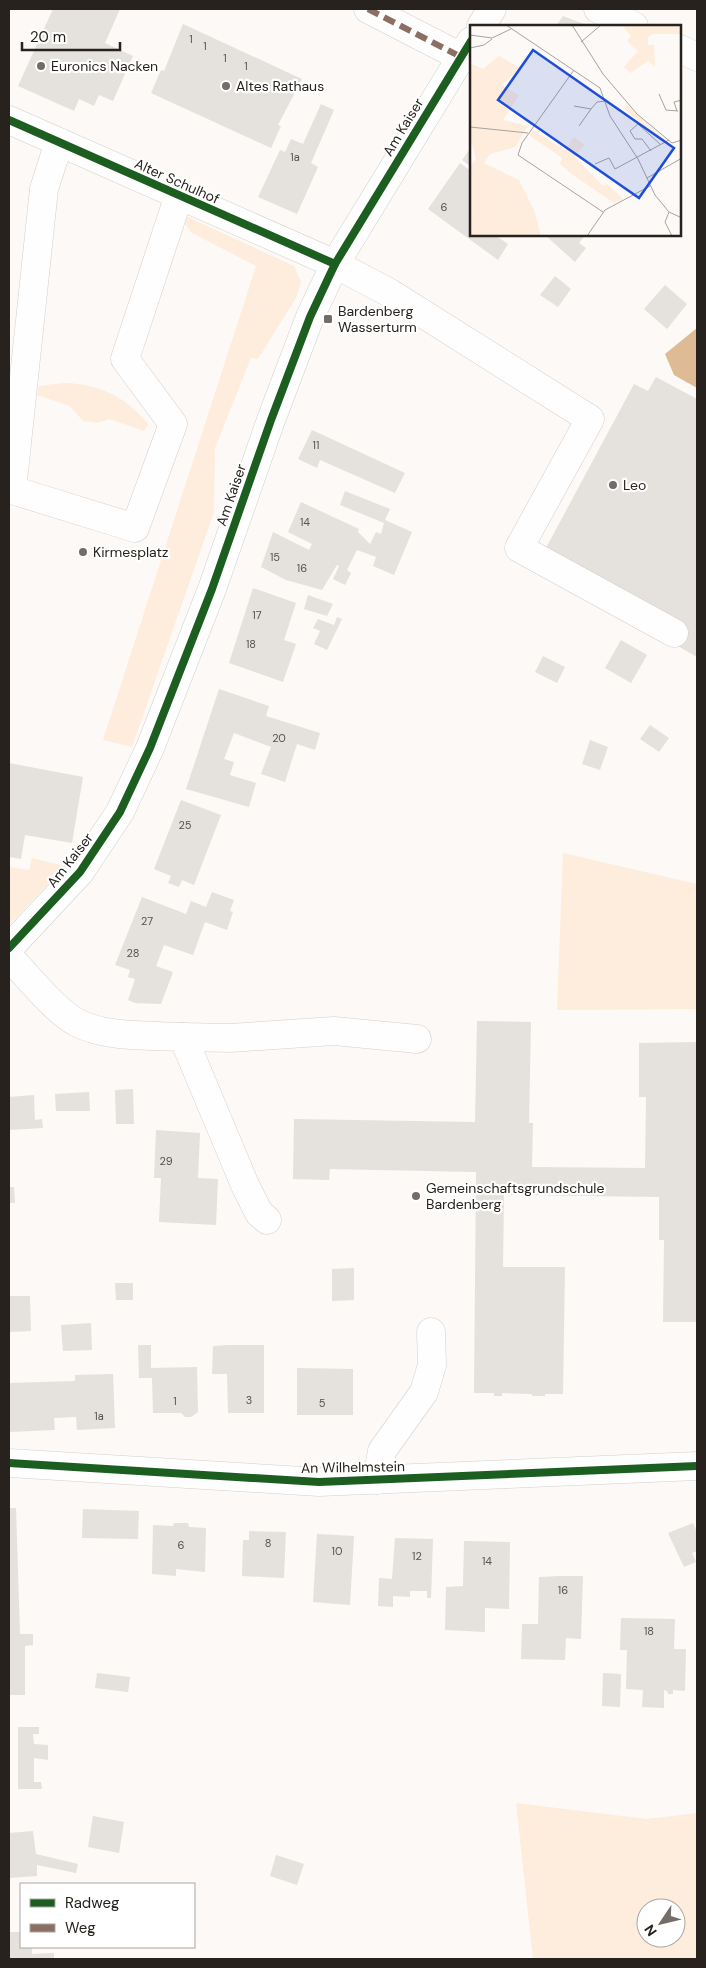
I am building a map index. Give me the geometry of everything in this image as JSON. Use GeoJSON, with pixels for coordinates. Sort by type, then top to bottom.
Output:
{"type":"FeatureCollection","features":[{"type":"Feature","properties":{"kind":"street"},"geometry":{"type":"LineString","coordinates":[[368,9],[466,49]]}},
{"type":"Feature","properties":{"kind":"street"},"geometry":{"type":"LineString","coordinates":[[482,25],[492,9]]}},
{"type":"Feature","properties":{"kind":"street"},"geometry":{"type":"LineString","coordinates":[[598,9],[632,25]]}},
{"type":"Feature","properties":{"kind":"street","name":"Am Kaiser"},"geometry":{"type":"LineString","coordinates":[[9,948],[80,872],[120,812],[150,748],[212,589],[271,420],[310,318],[335,264],[466,49]]}},
{"type":"Feature","properties":{"kind":"street"},"geometry":{"type":"LineString","coordinates":[[681,49],[697,57]]}},
{"type":"Feature","properties":{"kind":"street","name":"Alter Schulhof"},"geometry":{"type":"LineString","coordinates":[[9,120],[335,264],[390,293],[590,418],[519,548],[674,633]]}},
{"type":"Feature","properties":{"kind":"street"},"geometry":{"type":"LineString","coordinates":[[59,142],[44,189],[12,490],[135,528],[173,424],[125,359],[179,195]]}},
{"type":"Feature","properties":{"kind":"street"},"geometry":{"type":"LineString","coordinates":[[9,957],[42,992],[75,1022],[97,1029],[128,1034],[183,1037],[230,1038],[334,1031],[417,1038]]}},
{"type":"Feature","properties":{"kind":"street"},"geometry":{"type":"LineString","coordinates":[[183,1037],[245,1185],[259,1213],[267,1220]]}},
{"type":"Feature","properties":{"kind":"street"},"geometry":{"type":"LineString","coordinates":[[377,1480],[382,1451],[424,1392],[432,1365],[431,1332]]}},
{"type":"Feature","properties":{"kind":"street","name":"An Wilhelmstein"},"geometry":{"type":"LineString","coordinates":[[9,1463],[319,1482],[697,1466]]}},
{"type":"Feature","properties":{"kind":"shaded area"},"geometry":{"type":"Polygon","coordinates":[[[188,217],[294,266],[301,282],[296,298],[258,359],[251,358],[215,448],[214,512],[132,747],[103,740],[256,266],[192,233],[183,221],[188,217]]]}},
{"type":"Feature","properties":{"kind":"shaded area"},"geometry":{"type":"Polygon","coordinates":[[[697,328],[697,388],[674,375],[665,354],[697,328]]]}},
{"type":"Feature","properties":{"kind":"shaded area"},"geometry":{"type":"Polygon","coordinates":[[[63,383],[88,386],[110,393],[131,406],[148,424],[144,431],[109,419],[98,423],[83,421],[70,406],[37,395],[39,386],[63,383]]]}},
{"type":"Feature","properties":{"kind":"shaded area"},"geometry":{"type":"Polygon","coordinates":[[[563,853],[697,884],[697,1009],[557,1010],[563,853]]]}},
{"type":"Feature","properties":{"kind":"shaded area"},"geometry":{"type":"Polygon","coordinates":[[[32,858],[65,866],[9,925],[9,867],[29,870],[32,858]]]}},
{"type":"Feature","properties":{"kind":"shaded area"},"geometry":{"type":"Polygon","coordinates":[[[516,1803],[647,1819],[697,1813],[697,1959],[533,1959],[516,1803]]]}},
{"type":"Feature","properties":{"kind":"building"},"geometry":{"type":"Polygon","coordinates":[[[53,9],[120,9],[105,43],[133,56],[113,101],[99,95],[94,106],[79,99],[74,111],[18,86],[53,9]]]}},
{"type":"Feature","properties":{"kind":"building"},"geometry":{"type":"Polygon","coordinates":[[[563,16],[586,25],[557,25],[563,16]]]}},
{"type":"Feature","properties":{"kind":"building","name":"Altes Rathaus"},"geometry":{"type":"Polygon","coordinates":[[[183,24],[302,79],[278,125],[281,126],[271,148],[151,93],[161,70],[164,71],[183,24]]]}},
{"type":"Feature","properties":{"kind":"building"},"geometry":{"type":"Polygon","coordinates":[[[321,104],[334,110],[311,163],[318,167],[297,214],[258,197],[280,150],[285,152],[291,139],[303,144],[321,104]]]}},
{"type":"Feature","properties":{"kind":"building"},"geometry":{"type":"Polygon","coordinates":[[[470,148],[470,166],[462,160],[470,148]]]}},
{"type":"Feature","properties":{"kind":"building"},"geometry":{"type":"Polygon","coordinates":[[[460,163],[470,170],[470,236],[496,236],[508,244],[498,260],[428,209],[460,163]]]}},
{"type":"Feature","properties":{"kind":"building"},"geometry":{"type":"Polygon","coordinates":[[[546,236],[584,236],[579,243],[586,248],[575,262],[546,236]]]}},
{"type":"Feature","properties":{"kind":"building"},"geometry":{"type":"Polygon","coordinates":[[[555,276],[571,289],[558,307],[540,295],[555,276]]]}},
{"type":"Feature","properties":{"kind":"building"},"geometry":{"type":"Polygon","coordinates":[[[665,285],[687,304],[667,329],[644,309],[665,285]]]}},
{"type":"Feature","properties":{"kind":"building"},"geometry":{"type":"Polygon","coordinates":[[[656,377],[697,399],[697,657],[669,641],[680,620],[546,548],[634,384],[648,391],[656,377]]]}},
{"type":"Feature","properties":{"kind":"building"},"geometry":{"type":"Polygon","coordinates":[[[312,430],[405,473],[395,493],[320,460],[317,468],[298,459],[312,430]]]}},
{"type":"Feature","properties":{"kind":"building"},"geometry":{"type":"Polygon","coordinates":[[[345,491],[390,509],[385,520],[412,532],[394,575],[373,566],[376,557],[357,550],[347,570],[351,573],[345,585],[333,579],[339,566],[337,565],[322,590],[286,580],[261,567],[273,532],[309,550],[312,544],[288,532],[301,502],[359,529],[358,532],[370,544],[376,532],[381,534],[384,523],[340,505],[345,491]]]}},
{"type":"Feature","properties":{"kind":"building"},"geometry":{"type":"Polygon","coordinates":[[[253,588],[296,603],[284,640],[296,644],[283,682],[229,663],[253,588]]]}},
{"type":"Feature","properties":{"kind":"building"},"geometry":{"type":"Polygon","coordinates":[[[308,595],[333,604],[327,616],[304,609],[308,595]]]}},
{"type":"Feature","properties":{"kind":"building"},"geometry":{"type":"Polygon","coordinates":[[[337,617],[342,619],[327,650],[314,644],[320,631],[313,628],[318,619],[334,625],[337,617]]]}},
{"type":"Feature","properties":{"kind":"building"},"geometry":{"type":"Polygon","coordinates":[[[621,640],[647,655],[631,683],[605,668],[621,640]]]}},
{"type":"Feature","properties":{"kind":"building"},"geometry":{"type":"Polygon","coordinates":[[[543,656],[565,667],[557,683],[535,672],[543,656]]]}},
{"type":"Feature","properties":{"kind":"building"},"geometry":{"type":"Polygon","coordinates":[[[219,689],[269,706],[266,716],[320,733],[315,750],[297,744],[285,782],[261,774],[271,747],[234,733],[224,759],[234,762],[230,775],[256,783],[249,807],[186,789],[219,689]]]}},
{"type":"Feature","properties":{"kind":"building"},"geometry":{"type":"Polygon","coordinates":[[[650,725],[669,738],[659,752],[640,739],[650,725]]]}},
{"type":"Feature","properties":{"kind":"building"},"geometry":{"type":"Polygon","coordinates":[[[590,740],[608,747],[600,770],[582,764],[590,740]]]}},
{"type":"Feature","properties":{"kind":"building"},"geometry":{"type":"Polygon","coordinates":[[[9,763],[83,777],[72,843],[25,835],[21,859],[9,857],[9,763]]]}},
{"type":"Feature","properties":{"kind":"building"},"geometry":{"type":"Polygon","coordinates":[[[181,800],[221,815],[194,885],[182,880],[179,887],[168,883],[171,876],[154,869],[181,800]]]}},
{"type":"Feature","properties":{"kind":"building"},"geometry":{"type":"Polygon","coordinates":[[[212,892],[234,900],[230,911],[233,912],[227,930],[205,922],[193,955],[164,945],[156,966],[173,972],[161,1004],[135,1003],[128,1000],[135,979],[128,977],[130,970],[115,965],[142,897],[186,914],[191,901],[206,907],[212,892]]]}},
{"type":"Feature","properties":{"kind":"building"},"geometry":{"type":"Polygon","coordinates":[[[477,1021],[531,1022],[529,1123],[533,1123],[532,1167],[645,1168],[646,1097],[639,1097],[639,1043],[696,1042],[697,1322],[663,1322],[664,1240],[659,1240],[659,1197],[504,1195],[503,1267],[565,1267],[563,1394],[532,1396],[532,1394],[502,1393],[502,1396],[494,1396],[494,1393],[474,1393],[476,1172],[330,1169],[329,1180],[293,1179],[294,1119],[475,1122],[477,1021]]]}},
{"type":"Feature","properties":{"kind":"building"},"geometry":{"type":"Polygon","coordinates":[[[133,1089],[134,1124],[116,1124],[115,1090],[133,1089]]]}},
{"type":"Feature","properties":{"kind":"building"},"geometry":{"type":"Polygon","coordinates":[[[89,1092],[90,1111],[56,1111],[55,1094],[89,1092]]]}},
{"type":"Feature","properties":{"kind":"building"},"geometry":{"type":"Polygon","coordinates":[[[34,1095],[35,1120],[42,1119],[43,1128],[9,1130],[9,1097],[34,1095]]]}},
{"type":"Feature","properties":{"kind":"building"},"geometry":{"type":"Polygon","coordinates":[[[156,1130],[200,1133],[198,1178],[218,1179],[216,1225],[159,1222],[161,1178],[154,1178],[156,1130]]]}},
{"type":"Feature","properties":{"kind":"building"},"geometry":{"type":"Polygon","coordinates":[[[9,1187],[14,1187],[15,1203],[9,1203],[9,1187]]]}},
{"type":"Feature","properties":{"kind":"building"},"geometry":{"type":"Polygon","coordinates":[[[354,1268],[354,1300],[332,1301],[332,1269],[354,1268]]]}},
{"type":"Feature","properties":{"kind":"building"},"geometry":{"type":"Polygon","coordinates":[[[115,1283],[133,1283],[133,1300],[116,1300],[115,1283]]]}},
{"type":"Feature","properties":{"kind":"building"},"geometry":{"type":"Polygon","coordinates":[[[9,1296],[30,1296],[31,1331],[9,1332],[9,1296]]]}},
{"type":"Feature","properties":{"kind":"building"},"geometry":{"type":"Polygon","coordinates":[[[91,1323],[92,1350],[63,1351],[61,1325],[91,1323]]]}},
{"type":"Feature","properties":{"kind":"building"},"geometry":{"type":"Polygon","coordinates":[[[138,1345],[151,1345],[151,1368],[197,1367],[198,1412],[191,1417],[185,1417],[181,1413],[153,1413],[152,1378],[139,1378],[138,1345]]]}},
{"type":"Feature","properties":{"kind":"building"},"geometry":{"type":"Polygon","coordinates":[[[264,1345],[264,1413],[228,1413],[227,1374],[212,1374],[213,1346],[264,1345]]]}},
{"type":"Feature","properties":{"kind":"building"},"geometry":{"type":"Polygon","coordinates":[[[297,1368],[353,1369],[353,1415],[297,1415],[297,1368]]]}},
{"type":"Feature","properties":{"kind":"building"},"geometry":{"type":"Polygon","coordinates":[[[113,1374],[115,1428],[77,1430],[76,1417],[54,1418],[55,1430],[9,1432],[9,1383],[75,1381],[75,1375],[113,1374]]]}},
{"type":"Feature","properties":{"kind":"building"},"geometry":{"type":"Polygon","coordinates":[[[9,1508],[16,1508],[20,1634],[33,1634],[33,1645],[25,1646],[25,1695],[9,1695],[9,1508]]]}},
{"type":"Feature","properties":{"kind":"building"},"geometry":{"type":"Polygon","coordinates":[[[83,1509],[139,1511],[138,1539],[82,1538],[83,1509]]]}},
{"type":"Feature","properties":{"kind":"building"},"geometry":{"type":"Polygon","coordinates":[[[174,1523],[188,1523],[189,1527],[206,1528],[205,1572],[176,1569],[176,1576],[152,1574],[153,1525],[173,1526],[174,1523]]]}},
{"type":"Feature","properties":{"kind":"building"},"geometry":{"type":"Polygon","coordinates":[[[693,1523],[697,1532],[697,1551],[692,1553],[696,1562],[684,1567],[668,1533],[693,1523]]]}},
{"type":"Feature","properties":{"kind":"building"},"geometry":{"type":"Polygon","coordinates":[[[249,1531],[286,1532],[284,1578],[242,1576],[243,1540],[249,1540],[249,1531]]]}},
{"type":"Feature","properties":{"kind":"building"},"geometry":{"type":"Polygon","coordinates":[[[317,1534],[354,1536],[350,1605],[313,1602],[317,1534]]]}},
{"type":"Feature","properties":{"kind":"building"},"geometry":{"type":"Polygon","coordinates":[[[395,1538],[433,1539],[431,1598],[427,1598],[427,1591],[410,1591],[410,1597],[393,1596],[393,1607],[378,1606],[379,1578],[392,1579],[395,1538]]]}},
{"type":"Feature","properties":{"kind":"building"},"geometry":{"type":"Polygon","coordinates":[[[464,1541],[510,1542],[509,1609],[485,1608],[485,1632],[445,1630],[446,1587],[463,1586],[464,1541]]]}},
{"type":"Feature","properties":{"kind":"building"},"geometry":{"type":"Polygon","coordinates":[[[583,1576],[581,1639],[566,1638],[565,1660],[521,1659],[522,1624],[538,1624],[539,1577],[583,1576]]]}},
{"type":"Feature","properties":{"kind":"building"},"geometry":{"type":"Polygon","coordinates":[[[621,1618],[675,1619],[674,1649],[686,1649],[685,1691],[673,1690],[673,1694],[668,1694],[664,1690],[664,1708],[642,1707],[643,1690],[626,1689],[627,1650],[620,1650],[621,1618]]]}},
{"type":"Feature","properties":{"kind":"building"},"geometry":{"type":"Polygon","coordinates":[[[97,1673],[130,1677],[128,1692],[95,1688],[97,1673]]]}},
{"type":"Feature","properties":{"kind":"building"},"geometry":{"type":"Polygon","coordinates":[[[603,1673],[621,1674],[620,1707],[602,1706],[603,1673]]]}},
{"type":"Feature","properties":{"kind":"building"},"geometry":{"type":"Polygon","coordinates":[[[18,1727],[39,1727],[39,1734],[33,1734],[34,1744],[48,1745],[48,1760],[34,1758],[34,1782],[41,1782],[42,1789],[18,1789],[18,1727]]]}},
{"type":"Feature","properties":{"kind":"building"},"geometry":{"type":"Polygon","coordinates":[[[93,1816],[124,1822],[119,1853],[88,1847],[93,1816]]]}},
{"type":"Feature","properties":{"kind":"building"},"geometry":{"type":"Polygon","coordinates":[[[33,1831],[36,1854],[78,1864],[76,1873],[37,1865],[37,1876],[9,1878],[9,1833],[33,1831]]]}},
{"type":"Feature","properties":{"kind":"building"},"geometry":{"type":"Polygon","coordinates":[[[276,1855],[304,1864],[297,1885],[270,1876],[276,1855]]]}},
{"type":"Feature","properties":{"kind":"building"},"geometry":{"type":"Polygon","coordinates":[[[9,1932],[20,1932],[20,1948],[32,1948],[32,1954],[54,1953],[54,1959],[9,1959],[9,1932]]]}},
{"type":"Feature","properties":{"kind":"marked path"},"geometry":{"type":"LineString","coordinates":[[368,9],[461,57]]}},
{"type":"Feature","properties":{"kind":"cycle path"},"geometry":{"type":"LineString","coordinates":[[9,948],[80,872],[120,812],[150,748],[212,589],[271,420],[310,317],[335,264],[470,43]]}},
{"type":"Feature","properties":{"kind":"cycle path"},"geometry":{"type":"LineString","coordinates":[[9,120],[335,264]]}},
{"type":"Feature","properties":{"kind":"cycle path"},"geometry":{"type":"LineString","coordinates":[[9,1463],[319,1482],[697,1466]]}},
{"type":"Feature","properties":{"kind":"place","name":"Euronics Nacken"},"geometry":{"type":"Point","coordinates":[41,66]}},
{"type":"Feature","properties":{"kind":"place","name":"Altes Rathaus"},"geometry":{"type":"Point","coordinates":[226,86]}},
{"type":"Feature","properties":{"kind":"place","name":"Bardenberg Wasserturm"},"geometry":{"type":"Point","coordinates":[328,319]}},
{"type":"Feature","properties":{"kind":"place","name":"Leo"},"geometry":{"type":"Point","coordinates":[613,485]}},
{"type":"Feature","properties":{"kind":"place","name":"Kirmesplatz"},"geometry":{"type":"Point","coordinates":[83,552]}},
{"type":"Feature","properties":{"kind":"place","name":"Gemeinschaftsgrundschule Bardenberg"},"geometry":{"type":"Point","coordinates":[416,1196]}}]}
